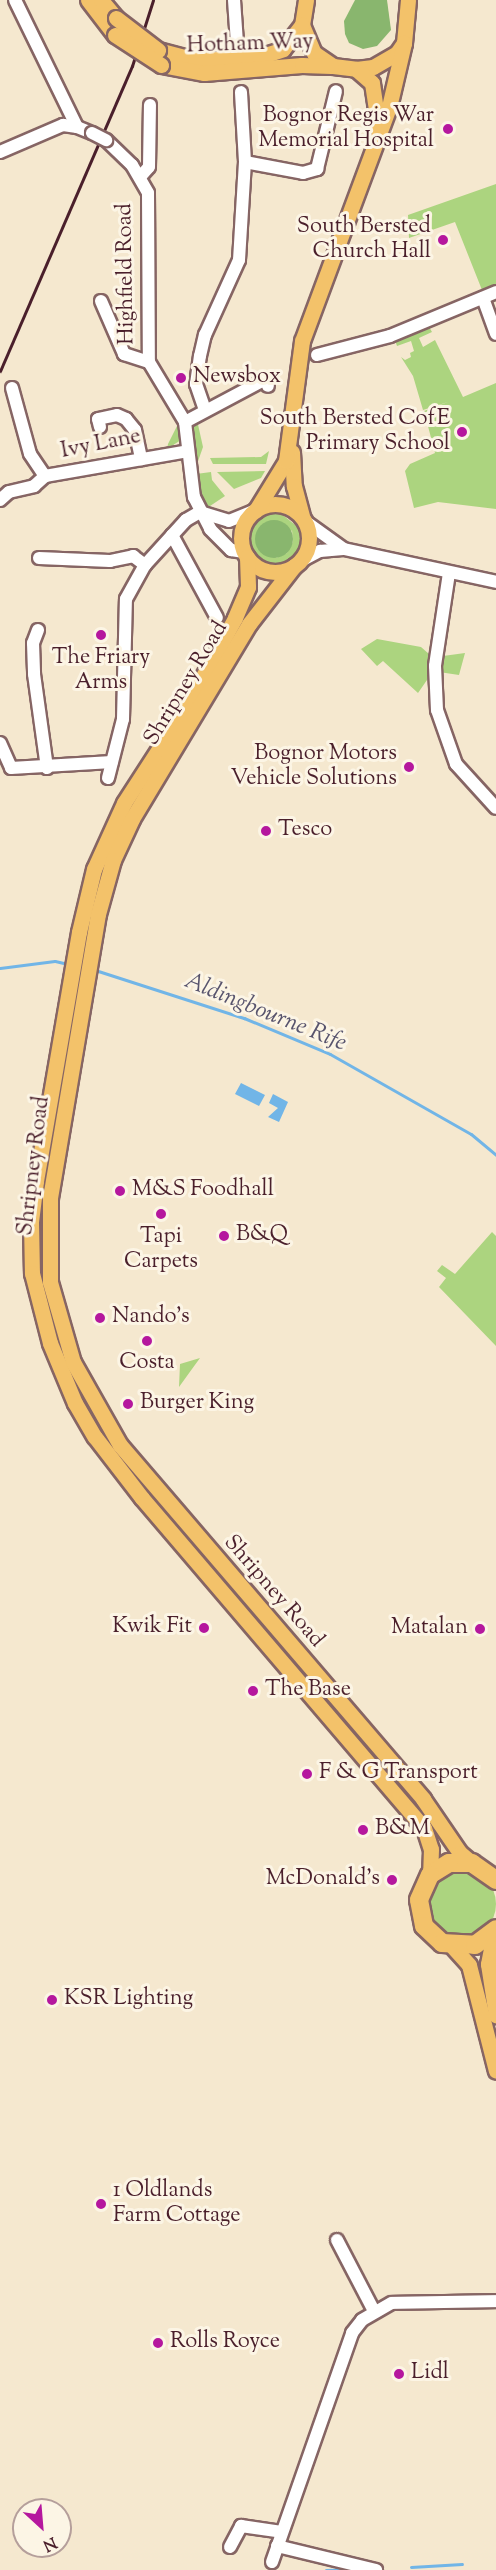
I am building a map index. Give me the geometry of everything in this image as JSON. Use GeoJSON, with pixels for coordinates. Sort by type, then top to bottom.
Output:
{"type":"FeatureCollection","features":[{"type":"Feature","properties":{"kind":"highway"},"geometry":{"type":"LineString","coordinates":[[494,1876],[472,1863],[449,1863],[430,1875],[422,1887],[419,1913],[432,1936],[452,1946],[475,1945],[495,1931]]}},
{"type":"Feature","properties":{"kind":"main road","name":"Hotham Way"},"geometry":{"type":"LineString","coordinates":[[88,0],[115,35],[147,58],[175,70],[216,73],[262,62],[283,49],[302,25]]}},
{"type":"Feature","properties":{"kind":"main road","name":"Hotham Way"},"geometry":{"type":"LineString","coordinates":[[101,0],[116,18],[148,45],[170,55],[213,61],[356,69]]}},
{"type":"Feature","properties":{"kind":"main road"},"geometry":{"type":"LineString","coordinates":[[306,0],[302,25],[314,53],[333,66]]}},
{"type":"Feature","properties":{"kind":"main road","name":"Shripney Road"},"geometry":{"type":"LineString","coordinates":[[408,0],[397,82],[302,341],[291,443],[294,486],[309,539],[296,564],[249,624],[127,828],[107,878],[91,954],[47,1234],[55,1308],[73,1362],[106,1425],[137,1468],[423,1799],[460,1853],[472,1863]]}},
{"type":"Feature","properties":{"kind":"main road"},"geometry":{"type":"LineString","coordinates":[[356,69],[386,61],[404,43]]}},
{"type":"Feature","properties":{"kind":"main road","name":"Shripney Road"},"geometry":{"type":"LineString","coordinates":[[356,69],[372,83],[379,133]]}},
{"type":"Feature","properties":{"kind":"main road","name":"Shripney Road"},"geometry":{"type":"LineString","coordinates":[[291,443],[282,472],[242,530],[248,587],[235,618],[105,842],[75,950],[31,1222],[32,1273],[50,1343],[75,1403],[116,1467],[424,1828],[431,1849],[430,1875]]}},
{"type":"Feature","properties":{"kind":"main road"},"geometry":{"type":"LineString","coordinates":[[255,511],[285,505],[303,519]]}},
{"type":"Feature","properties":{"kind":"main road"},"geometry":{"type":"LineString","coordinates":[[246,554],[268,571],[296,564]]}},
{"type":"Feature","properties":{"kind":"main road"},"geometry":{"type":"LineString","coordinates":[[495,1931],[488,1964],[496,2015]]}},
{"type":"Feature","properties":{"kind":"main road"},"geometry":{"type":"LineString","coordinates":[[452,1946],[469,1965],[496,2071]]}},
{"type":"Feature","properties":{"kind":"street"},"geometry":{"type":"LineString","coordinates":[[15,0],[77,127]]}},
{"type":"Feature","properties":{"kind":"street"},"geometry":{"type":"LineString","coordinates":[[234,0],[237,39]]}},
{"type":"Feature","properties":{"kind":"street"},"geometry":{"type":"LineString","coordinates":[[245,162],[303,173],[317,169],[336,91]]}},
{"type":"Feature","properties":{"kind":"street"},"geometry":{"type":"LineString","coordinates":[[205,410],[196,384],[200,356],[239,260],[245,162],[241,92]]}},
{"type":"Feature","properties":{"kind":"street"},"geometry":{"type":"LineString","coordinates":[[140,177],[149,167],[150,105]]}},
{"type":"Feature","properties":{"kind":"street"},"geometry":{"type":"LineString","coordinates":[[0,152],[63,125],[77,127]]}},
{"type":"Feature","properties":{"kind":"street","name":"Highfield Road"},"geometry":{"type":"LineString","coordinates":[[77,127],[106,140],[140,177],[148,193],[149,362],[185,422],[191,486],[200,512],[210,529],[231,550],[246,554]]}},
{"type":"Feature","properties":{"kind":"street"},"geometry":{"type":"LineString","coordinates":[[317,355],[390,336],[496,292]]}},
{"type":"Feature","properties":{"kind":"street"},"geometry":{"type":"LineString","coordinates":[[483,298],[496,334]]}},
{"type":"Feature","properties":{"kind":"street"},"geometry":{"type":"LineString","coordinates":[[101,301],[124,354],[149,362]]}},
{"type":"Feature","properties":{"kind":"street"},"geometry":{"type":"LineString","coordinates":[[185,422],[266,379],[268,386]]}},
{"type":"Feature","properties":{"kind":"street","name":"Ivy Lane"},"geometry":{"type":"LineString","coordinates":[[12,388],[30,454],[45,476],[188,451]]}},
{"type":"Feature","properties":{"kind":"street"},"geometry":{"type":"LineString","coordinates":[[100,428],[98,419],[117,416],[126,419],[135,429],[141,459]]}},
{"type":"Feature","properties":{"kind":"street"},"geometry":{"type":"LineString","coordinates":[[0,500],[9,492],[34,486],[45,476]]}},
{"type":"Feature","properties":{"kind":"street"},"geometry":{"type":"LineString","coordinates":[[200,512],[229,521],[255,511]]}},
{"type":"Feature","properties":{"kind":"street","name":"Shripney Road"},"geometry":{"type":"LineString","coordinates":[[108,778],[123,719],[126,599],[145,565],[172,535],[200,512]]}},
{"type":"Feature","properties":{"kind":"street"},"geometry":{"type":"LineString","coordinates":[[303,519],[344,549]]}},
{"type":"Feature","properties":{"kind":"street"},"geometry":{"type":"LineString","coordinates":[[172,535],[217,618]]}},
{"type":"Feature","properties":{"kind":"street"},"geometry":{"type":"LineString","coordinates":[[296,564],[320,551],[344,549],[496,582]]}},
{"type":"Feature","properties":{"kind":"street"},"geometry":{"type":"LineString","coordinates":[[39,558],[110,561],[127,556],[145,565]]}},
{"type":"Feature","properties":{"kind":"street"},"geometry":{"type":"LineString","coordinates":[[449,573],[435,666],[437,710],[456,764],[496,808]]}},
{"type":"Feature","properties":{"kind":"street"},"geometry":{"type":"LineString","coordinates":[[38,630],[33,643],[34,674],[47,768]]}},
{"type":"Feature","properties":{"kind":"street"},"geometry":{"type":"LineString","coordinates":[[0,743],[11,768],[47,768],[111,762]]}},
{"type":"Feature","properties":{"kind":"street"},"geometry":{"type":"LineString","coordinates":[[337,2240],[374,2311]]}},
{"type":"Feature","properties":{"kind":"street"},"geometry":{"type":"LineString","coordinates":[[272,2562],[352,2333],[374,2311],[392,2303],[496,2301]]}},
{"type":"Feature","properties":{"kind":"street"},"geometry":{"type":"LineString","coordinates":[[230,2547],[241,2526],[282,2532]]}},
{"type":"Feature","properties":{"kind":"street"},"geometry":{"type":"LineString","coordinates":[[277,2546],[376,2570]]}},
{"type":"Feature","properties":{"kind":"green space"},"geometry":{"type":"Polygon","coordinates":[[[355,0],[387,0],[391,30],[377,46],[363,49],[349,43],[345,34],[344,21],[355,0]]]}},
{"type":"Feature","properties":{"kind":"green space"},"geometry":{"type":"Polygon","coordinates":[[[496,184],[496,286],[482,290],[455,222],[409,238],[408,215],[496,184]]]}},
{"type":"Feature","properties":{"kind":"green space","name":"South Bersted CofE Primary School"},"geometry":{"type":"Polygon","coordinates":[[[428,325],[432,332],[419,338],[423,347],[435,340],[463,397],[496,383],[496,509],[438,502],[414,508],[405,471],[410,464],[435,453],[424,411],[448,402],[423,410],[413,376],[401,357],[405,360],[411,357],[410,353],[414,351],[411,341],[397,346],[395,340],[428,325]]]}},
{"type":"Feature","properties":{"kind":"green space"},"geometry":{"type":"Polygon","coordinates":[[[197,420],[203,447],[196,467],[192,427],[197,420]]]}},
{"type":"Feature","properties":{"kind":"green space"},"geometry":{"type":"Polygon","coordinates":[[[179,422],[181,440],[167,449],[168,444],[179,422]]]}},
{"type":"Feature","properties":{"kind":"green space"},"geometry":{"type":"Polygon","coordinates":[[[269,451],[266,464],[213,464],[210,458],[261,457],[269,451]]]}},
{"type":"Feature","properties":{"kind":"green space"},"geometry":{"type":"Polygon","coordinates":[[[265,471],[261,478],[234,489],[217,472],[265,471]]]}},
{"type":"Feature","properties":{"kind":"green space"},"geometry":{"type":"Polygon","coordinates":[[[211,472],[212,480],[225,496],[207,508],[201,500],[196,474],[211,472]]]}},
{"type":"Feature","properties":{"kind":"green space"},"geometry":{"type":"Polygon","coordinates":[[[279,512],[299,528],[301,545],[291,560],[274,565],[257,559],[248,535],[262,515],[279,512]],[[292,530],[276,558],[287,553],[293,542],[292,530]]]}},
{"type":"Feature","properties":{"kind":"green space"},"geometry":{"type":"Polygon","coordinates":[[[274,520],[288,525],[293,539],[288,553],[274,558],[260,553],[255,539],[260,525],[274,520]]]}},
{"type":"Feature","properties":{"kind":"green space"},"geometry":{"type":"Polygon","coordinates":[[[377,639],[421,647],[429,654],[427,680],[418,693],[383,661],[377,666],[361,649],[377,639]]]}},
{"type":"Feature","properties":{"kind":"green space"},"geometry":{"type":"Polygon","coordinates":[[[465,653],[459,675],[439,672],[443,656],[465,653]]]}},
{"type":"Feature","properties":{"kind":"green space"},"geometry":{"type":"Polygon","coordinates":[[[492,1232],[496,1236],[496,1346],[439,1287],[446,1278],[437,1271],[442,1265],[455,1274],[492,1232]]]}},
{"type":"Feature","properties":{"kind":"green space"},"geometry":{"type":"Polygon","coordinates":[[[200,1358],[192,1369],[179,1387],[180,1364],[200,1358]]]}},
{"type":"Feature","properties":{"kind":"green space"},"geometry":{"type":"Polygon","coordinates":[[[461,1869],[474,1872],[486,1879],[493,1891],[496,1904],[493,1917],[486,1929],[474,1936],[461,1939],[448,1936],[436,1929],[429,1917],[426,1904],[429,1891],[436,1879],[448,1872],[461,1869]]]}},
{"type":"Feature","properties":{"kind":"water"},"geometry":{"type":"Polygon","coordinates":[[[241,1083],[265,1095],[259,1106],[235,1094],[241,1083]]]}},
{"type":"Feature","properties":{"kind":"water"},"geometry":{"type":"Polygon","coordinates":[[[273,1094],[288,1102],[279,1122],[268,1117],[278,1108],[269,1103],[273,1094]]]}},
{"type":"Feature","properties":{"kind":"waterway","name":"Aldingbourne Rife"},"geometry":{"type":"LineString","coordinates":[[0,968],[55,961],[68,964]]}},
{"type":"Feature","properties":{"kind":"waterway","name":"Aldingbourne Rife"},"geometry":{"type":"LineString","coordinates":[[95,970],[244,1018],[330,1054],[471,1134],[496,1155]]}},
{"type":"Feature","properties":{"kind":"waterway"},"geometry":{"type":"LineString","coordinates":[[411,2567],[462,2564]]}},
{"type":"Feature","properties":{"kind":"waterway"},"geometry":{"type":"LineString","coordinates":[[326,2570],[351,2569]]}},
{"type":"Feature","properties":{"kind":"railway"},"geometry":{"type":"LineString","coordinates":[[0,371],[132,66],[153,0]]}},
{"type":"Feature","properties":{"kind":"place","name":"Bognor Regis War Memorial Hospital"},"geometry":{"type":"Point","coordinates":[448,129]}},
{"type":"Feature","properties":{"kind":"place","name":"South Bersted Church Hall"},"geometry":{"type":"Point","coordinates":[443,240]}},
{"type":"Feature","properties":{"kind":"place","name":"Newsbox"},"geometry":{"type":"Point","coordinates":[181,378]}},
{"type":"Feature","properties":{"kind":"place","name":"South Bersted CofE Primary School"},"geometry":{"type":"Point","coordinates":[462,432]}},
{"type":"Feature","properties":{"kind":"place","name":"The Friary Arms"},"geometry":{"type":"Point","coordinates":[101,635]}},
{"type":"Feature","properties":{"kind":"place","name":"Bognor Motors Vehicle Solutions"},"geometry":{"type":"Point","coordinates":[409,767]}},
{"type":"Feature","properties":{"kind":"place","name":"Tesco"},"geometry":{"type":"Point","coordinates":[266,831]}},
{"type":"Feature","properties":{"kind":"place","name":"M&S Foodhall"},"geometry":{"type":"Point","coordinates":[120,1191]}},
{"type":"Feature","properties":{"kind":"place","name":"Tapi Carpets"},"geometry":{"type":"Point","coordinates":[161,1214]}},
{"type":"Feature","properties":{"kind":"place","name":"B&Q"},"geometry":{"type":"Point","coordinates":[224,1236]}},
{"type":"Feature","properties":{"kind":"place","name":"Nando's"},"geometry":{"type":"Point","coordinates":[100,1318]}},
{"type":"Feature","properties":{"kind":"place","name":"Costa"},"geometry":{"type":"Point","coordinates":[147,1341]}},
{"type":"Feature","properties":{"kind":"place","name":"Burger King"},"geometry":{"type":"Point","coordinates":[128,1404]}},
{"type":"Feature","properties":{"kind":"place","name":"Kwik Fit"},"geometry":{"type":"Point","coordinates":[204,1628]}},
{"type":"Feature","properties":{"kind":"place","name":"Matalan"},"geometry":{"type":"Point","coordinates":[480,1629]}},
{"type":"Feature","properties":{"kind":"place","name":"The Base"},"geometry":{"type":"Point","coordinates":[253,1691]}},
{"type":"Feature","properties":{"kind":"place","name":"F & G Transport"},"geometry":{"type":"Point","coordinates":[307,1774]}},
{"type":"Feature","properties":{"kind":"place","name":"B&M"},"geometry":{"type":"Point","coordinates":[363,1830]}},
{"type":"Feature","properties":{"kind":"place","name":"McDonald's"},"geometry":{"type":"Point","coordinates":[392,1880]}},
{"type":"Feature","properties":{"kind":"place","name":"KSR Lighting"},"geometry":{"type":"Point","coordinates":[52,2000]}},
{"type":"Feature","properties":{"kind":"place","name":"1 Oldlands Farm Cottage"},"geometry":{"type":"Point","coordinates":[101,2204]}},
{"type":"Feature","properties":{"kind":"place","name":"Rolls Royce"},"geometry":{"type":"Point","coordinates":[158,2343]}},
{"type":"Feature","properties":{"kind":"place","name":"Lidl"},"geometry":{"type":"Point","coordinates":[399,2374]}}]}
